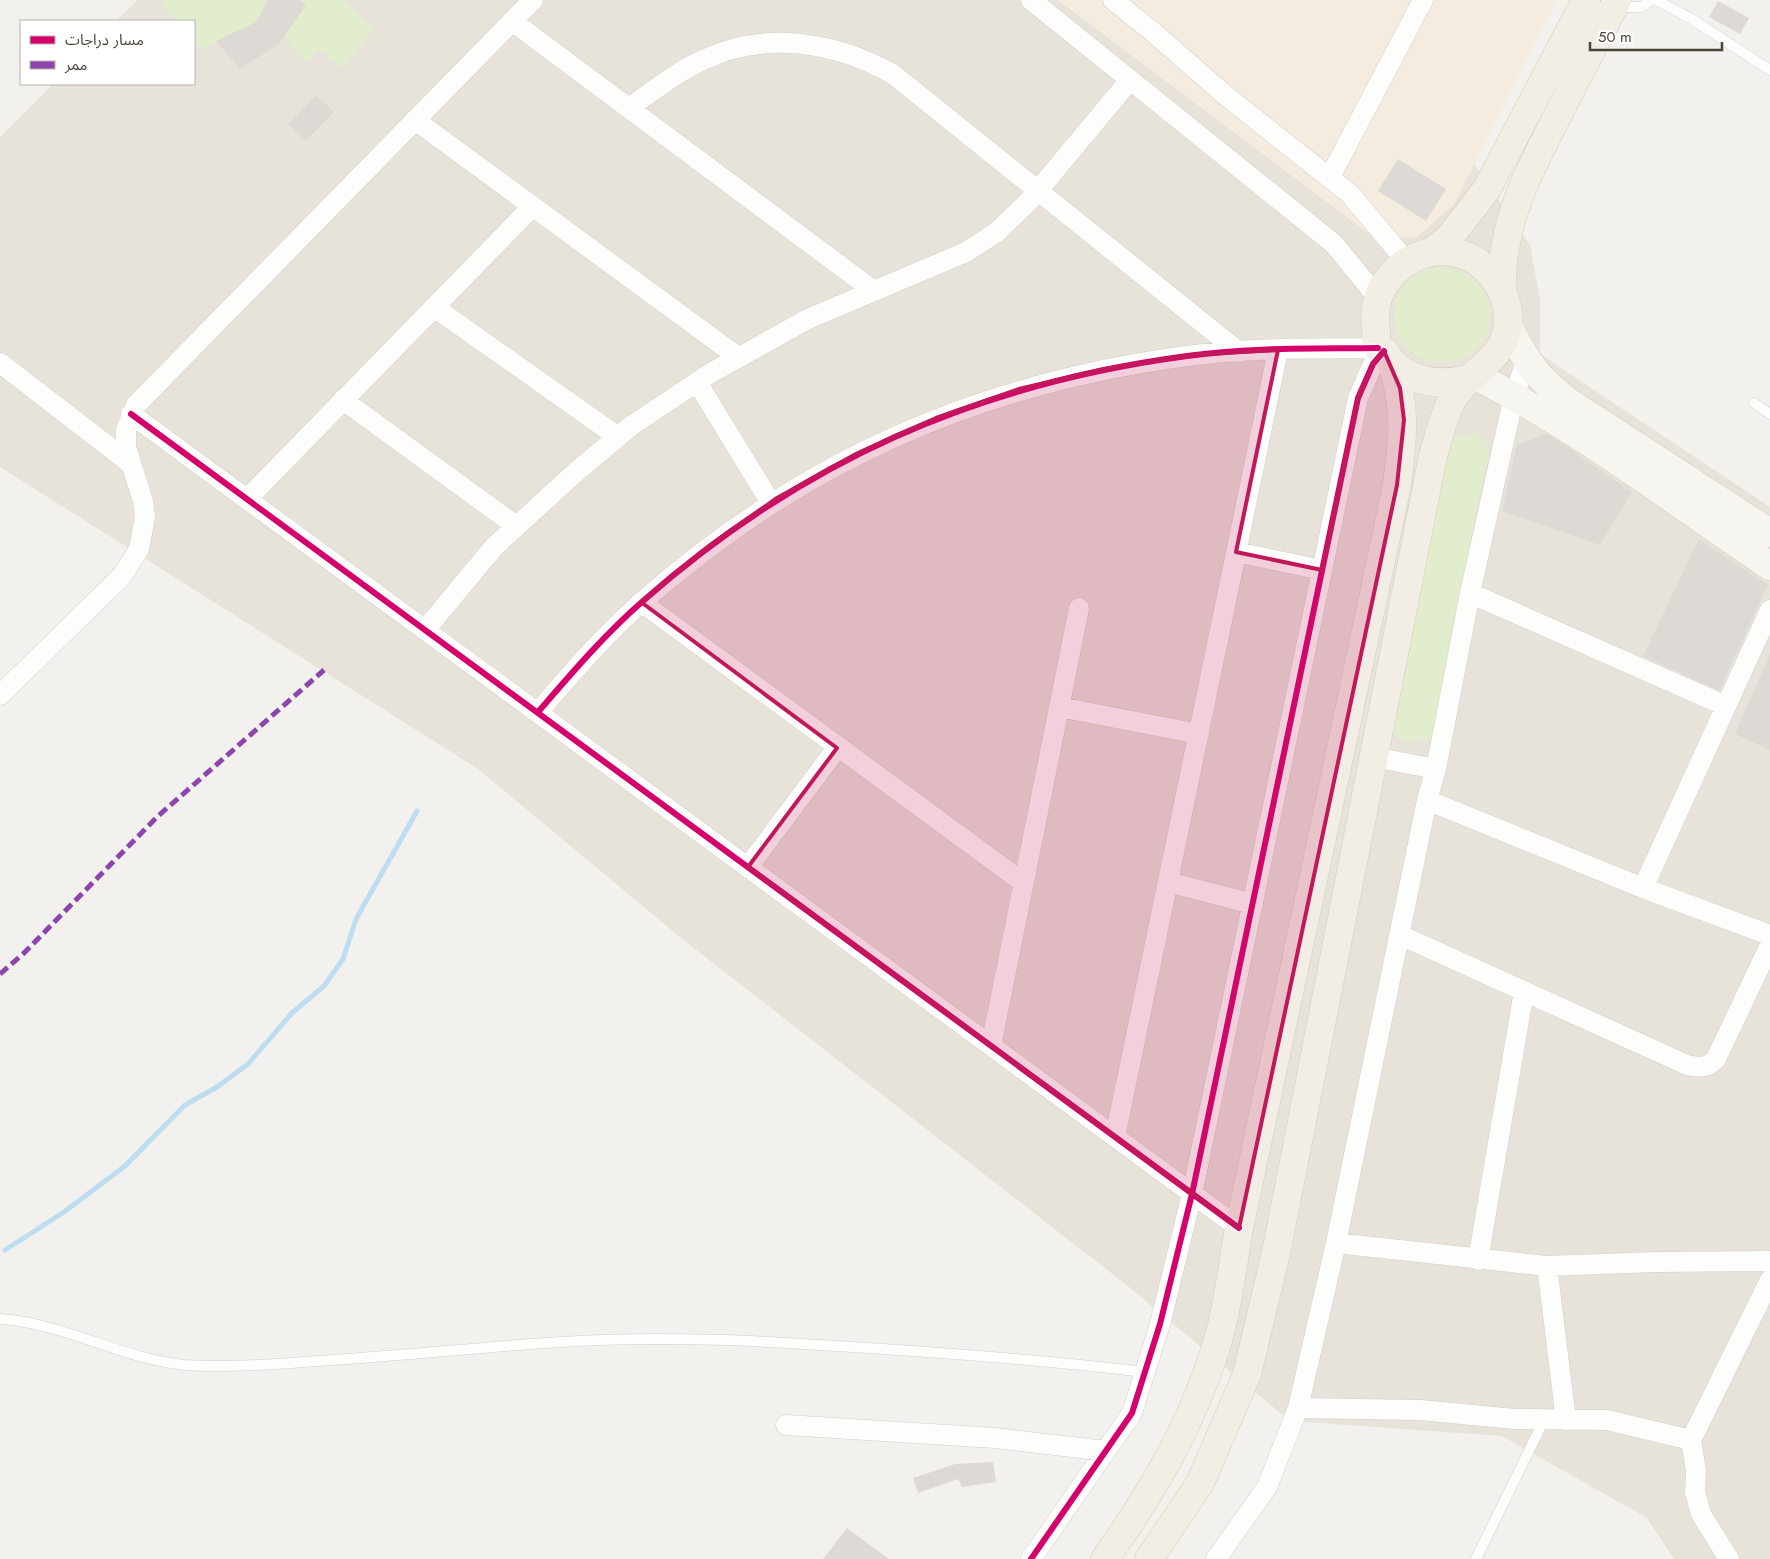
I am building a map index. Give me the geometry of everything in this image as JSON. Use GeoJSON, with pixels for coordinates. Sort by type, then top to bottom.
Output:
{"type":"FeatureCollection","features":[{"type":"Feature","properties":{"kind":"main road"},"geometry":{"type":"LineString","coordinates":[[1105,1559],[1140,1507],[1174,1449],[1196,1401],[1220,1333],[1239,1228],[1397,485],[1404,420],[1400,388],[1384,353],[1375,322],[1378,298],[1382,287],[1392,272],[1406,261],[1431,252],[1449,238],[1487,189],[1586,0]]}},
{"type":"Feature","properties":{"kind":"main road"},"geometry":{"type":"LineString","coordinates":[[1149,1559],[1200,1483],[1247,1374],[1276,1253],[1433,456],[1454,398],[1471,377],[1487,366],[1497,354],[1504,340],[1508,325],[1507,307],[1502,289],[1502,271],[1506,240],[1523,183],[1610,2]]}},
{"type":"Feature","properties":{"kind":"main road"},"geometry":{"type":"LineString","coordinates":[[1431,252],[1452,252],[1473,259],[1490,272],[1502,289]]}},
{"type":"Feature","properties":{"kind":"main road"},"geometry":{"type":"LineString","coordinates":[[1508,325],[1526,362],[1546,384],[1570,403],[1770,533]]}},
{"type":"Feature","properties":{"kind":"main road"},"geometry":{"type":"LineString","coordinates":[[1384,353],[1407,374],[1426,382],[1447,384],[1471,377],[1514,396],[1568,430],[1770,566]]}},
{"type":"Feature","properties":{"kind":"street"},"geometry":{"type":"LineString","coordinates":[[0,695],[122,576],[132,563],[139,549],[145,517],[143,501],[126,447],[126,430],[131,414],[142,397],[533,0]]}},
{"type":"Feature","properties":{"kind":"street"},"geometry":{"type":"LineString","coordinates":[[1031,0],[1334,244],[1378,298]]}},
{"type":"Feature","properties":{"kind":"street"},"geometry":{"type":"LineString","coordinates":[[1113,0],[1225,95],[1350,194],[1406,261]]}},
{"type":"Feature","properties":{"kind":"street"},"geometry":{"type":"LineString","coordinates":[[1330,177],[1423,0]]}},
{"type":"Feature","properties":{"kind":"street"},"geometry":{"type":"LineString","coordinates":[[512,21],[874,291]]}},
{"type":"Feature","properties":{"kind":"street"},"geometry":{"type":"LineString","coordinates":[[629,108],[686,68],[726,51],[747,46],[776,43],[812,44],[832,48],[867,60],[894,75],[1239,352]]}},
{"type":"Feature","properties":{"kind":"street"},"geometry":{"type":"LineString","coordinates":[[425,630],[488,554],[516,526],[618,437],[696,382],[808,319],[982,243],[1015,217],[1130,80]]}},
{"type":"Feature","properties":{"kind":"street"},"geometry":{"type":"LineString","coordinates":[[415,120],[738,358]]}},
{"type":"Feature","properties":{"kind":"street"},"geometry":{"type":"LineString","coordinates":[[247,499],[533,206]]}},
{"type":"Feature","properties":{"kind":"street"},"geometry":{"type":"LineString","coordinates":[[434,307],[618,437]]}},
{"type":"Feature","properties":{"kind":"street"},"geometry":{"type":"LineString","coordinates":[[1114,1137],[1278,350]]}},
{"type":"Feature","properties":{"kind":"street"},"geometry":{"type":"LineString","coordinates":[[538,712],[588,655],[641,602],[708,546],[770,503],[856,454],[936,418],[1019,390],[1104,369],[1190,355],[1278,350],[1384,353]]}},
{"type":"Feature","properties":{"kind":"street"},"geometry":{"type":"LineString","coordinates":[[1031,1559],[1132,1412],[1160,1324],[1192,1194],[1358,398],[1373,364],[1384,353]]}},
{"type":"Feature","properties":{"kind":"street"},"geometry":{"type":"LineString","coordinates":[[1216,1559],[1267,1487],[1298,1408],[1336,1243],[1427,800],[1436,769],[1470,593],[1514,396],[1526,362]]}},
{"type":"Feature","properties":{"kind":"street"},"geometry":{"type":"LineString","coordinates":[[0,364],[130,463]]}},
{"type":"Feature","properties":{"kind":"street"},"geometry":{"type":"LineString","coordinates":[[696,382],[770,503]]}},
{"type":"Feature","properties":{"kind":"street"},"geometry":{"type":"LineString","coordinates":[[343,400],[516,526]]}},
{"type":"Feature","properties":{"kind":"street"},"geometry":{"type":"LineString","coordinates":[[131,414],[1239,1228]]}},
{"type":"Feature","properties":{"kind":"street"},"geometry":{"type":"LineString","coordinates":[[1236,552],[1322,570]]}},
{"type":"Feature","properties":{"kind":"street"},"geometry":{"type":"LineString","coordinates":[[1470,593],[1726,706]]}},
{"type":"Feature","properties":{"kind":"street"},"geometry":{"type":"LineString","coordinates":[[641,602],[837,748],[1024,883]]}},
{"type":"Feature","properties":{"kind":"street"},"geometry":{"type":"LineString","coordinates":[[992,1046],[1079,608]]}},
{"type":"Feature","properties":{"kind":"street"},"geometry":{"type":"LineString","coordinates":[[1643,888],[1770,610]]}},
{"type":"Feature","properties":{"kind":"street"},"geometry":{"type":"LineString","coordinates":[[1059,707],[1199,734]]}},
{"type":"Feature","properties":{"kind":"street"},"geometry":{"type":"LineString","coordinates":[[748,867],[837,748]]}},
{"type":"Feature","properties":{"kind":"street"},"geometry":{"type":"LineString","coordinates":[[1373,757],[1436,769]]}},
{"type":"Feature","properties":{"kind":"street"},"geometry":{"type":"LineString","coordinates":[[1427,800],[1643,888],[1770,934]]}},
{"type":"Feature","properties":{"kind":"street"},"geometry":{"type":"LineString","coordinates":[[1168,882],[1253,904]]}},
{"type":"Feature","properties":{"kind":"street"},"geometry":{"type":"LineString","coordinates":[[1400,935],[1687,1065],[1700,1068],[1709,1065],[1716,1059],[1770,945]]}},
{"type":"Feature","properties":{"kind":"street"},"geometry":{"type":"LineString","coordinates":[[1478,1260],[1524,992]]}},
{"type":"Feature","properties":{"kind":"street"},"geometry":{"type":"LineString","coordinates":[[1336,1243],[1478,1260],[1547,1266],[1655,1262],[1770,1261]]}},
{"type":"Feature","properties":{"kind":"street"},"geometry":{"type":"LineString","coordinates":[[1547,1266],[1566,1420]]}},
{"type":"Feature","properties":{"kind":"street"},"geometry":{"type":"LineString","coordinates":[[1729,1559],[1701,1514],[1695,1492],[1696,1471],[1691,1440],[1770,1280]]}},
{"type":"Feature","properties":{"kind":"street"},"geometry":{"type":"LineString","coordinates":[[1298,1408],[1420,1410],[1515,1419],[1607,1420],[1691,1440]]}},
{"type":"Feature","properties":{"kind":"street"},"geometry":{"type":"LineString","coordinates":[[786,1425],[995,1438],[1106,1451]]}},
{"type":"Feature","properties":{"kind":"lane"},"geometry":{"type":"LineString","coordinates":[[1610,2],[1642,7],[1651,0]]}},
{"type":"Feature","properties":{"kind":"lane"},"geometry":{"type":"LineString","coordinates":[[1656,0],[1690,18],[1770,70]]}},
{"type":"Feature","properties":{"kind":"lane"},"geometry":{"type":"LineString","coordinates":[[1754,403],[1770,414]]}},
{"type":"Feature","properties":{"kind":"lane"},"geometry":{"type":"LineString","coordinates":[[0,1319],[57,1331],[133,1354],[183,1365],[246,1366],[440,1353],[562,1342],[668,1339],[810,1344],[1024,1359],[1145,1372]]}},
{"type":"Feature","properties":{"kind":"lane"},"geometry":{"type":"LineString","coordinates":[[1476,1559],[1544,1420]]}},
{"type":"Feature","properties":{"kind":"highlighted area"},"geometry":{"type":"Polygon","coordinates":[[[1278,350],[1236,552],[1322,570],[1358,398],[1373,364],[1384,351],[1400,388],[1404,420],[1397,485],[1239,1228],[748,867],[837,748],[641,602],[709,546],[777,498],[856,454],[936,418],[1019,389],[1104,369],[1190,355],[1278,350]]]}},
{"type":"Feature","properties":{"kind":"shaded area"},"geometry":{"type":"Polygon","coordinates":[[[138,0],[1318,0],[1401,59],[1530,245],[1540,300],[1540,354],[1770,507],[1770,1559],[1674,1559],[1647,1518],[1502,1436],[1290,1421],[1129,1287],[681,938],[478,769],[0,467],[0,137],[52,85],[195,85],[195,20],[117,20],[138,0]]]}},
{"type":"Feature","properties":{"kind":"shaded area"},"geometry":{"type":"Polygon","coordinates":[[[1058,0],[1557,0],[1455,203],[1416,238],[1372,236],[1058,0]]]}},
{"type":"Feature","properties":{"kind":"green space"},"geometry":{"type":"Polygon","coordinates":[[[165,0],[268,0],[256,22],[216,41],[203,50],[195,41],[195,20],[176,20],[161,4],[165,0]]]}},
{"type":"Feature","properties":{"kind":"green space"},"geometry":{"type":"Polygon","coordinates":[[[300,0],[343,0],[374,30],[342,68],[321,49],[306,62],[284,37],[305,6],[300,0]]]}},
{"type":"Feature","properties":{"kind":"green space"},"geometry":{"type":"Polygon","coordinates":[[[1442,267],[1460,271],[1476,281],[1486,297],[1490,315],[1486,333],[1476,349],[1460,359],[1442,363],[1424,359],[1408,349],[1398,333],[1394,315],[1398,297],[1408,281],[1424,271],[1442,267]]]}},
{"type":"Feature","properties":{"kind":"green space"},"geometry":{"type":"Polygon","coordinates":[[[1479,433],[1489,448],[1432,737],[1408,743],[1392,733],[1444,463],[1455,436],[1479,433]]]}},
{"type":"Feature","properties":{"kind":"building"},"geometry":{"type":"Polygon","coordinates":[[[268,0],[300,0],[306,5],[279,44],[240,69],[216,41],[256,22],[268,0]]]}},
{"type":"Feature","properties":{"kind":"building"},"geometry":{"type":"Polygon","coordinates":[[[1718,1],[1749,18],[1740,34],[1709,17],[1718,1]]]}},
{"type":"Feature","properties":{"kind":"building"},"geometry":{"type":"Polygon","coordinates":[[[316,95],[334,112],[306,141],[288,124],[316,95]]]}},
{"type":"Feature","properties":{"kind":"building"},"geometry":{"type":"Polygon","coordinates":[[[1398,159],[1446,189],[1426,221],[1378,191],[1398,159]]]}},
{"type":"Feature","properties":{"kind":"building"},"geometry":{"type":"Polygon","coordinates":[[[1548,434],[1632,492],[1600,545],[1502,511],[1517,444],[1548,434]]]}},
{"type":"Feature","properties":{"kind":"building"},"geometry":{"type":"Polygon","coordinates":[[[1699,539],[1768,585],[1719,691],[1643,656],[1699,539]]]}},
{"type":"Feature","properties":{"kind":"building"},"geometry":{"type":"Polygon","coordinates":[[[1770,654],[1770,750],[1735,734],[1770,654]]]}},
{"type":"Feature","properties":{"kind":"building"},"geometry":{"type":"Polygon","coordinates":[[[993,1462],[996,1482],[962,1487],[958,1479],[918,1493],[913,1478],[955,1464],[993,1462]]]}},
{"type":"Feature","properties":{"kind":"building"},"geometry":{"type":"Polygon","coordinates":[[[847,1528],[889,1559],[823,1559],[847,1528]]]}},
{"type":"Feature","properties":{"kind":"waterway"},"geometry":{"type":"LineString","coordinates":[[5,1250],[64,1212],[125,1166],[185,1105],[217,1087],[248,1064],[292,1013],[324,986],[343,959],[356,919],[417,811]]}},
{"type":"Feature","properties":{"kind":"marked path"},"geometry":{"type":"LineString","coordinates":[[0,974],[24,953],[157,817],[324,670]]}},
{"type":"Feature","properties":{"kind":"cycle path"},"geometry":{"type":"LineString","coordinates":[[538,712],[615,627],[703,551],[766,508],[830,469],[896,437],[965,409],[1036,386],[1110,369],[1187,356],[1235,351],[1378,348]]}},
{"type":"Feature","properties":{"kind":"cycle path"},"geometry":{"type":"LineString","coordinates":[[1031,1559],[1132,1413],[1160,1324],[1192,1194],[1358,398],[1373,364],[1384,351]]}},
{"type":"Feature","properties":{"kind":"cycle path"},"geometry":{"type":"LineString","coordinates":[[131,414],[1239,1228]]}}]}
